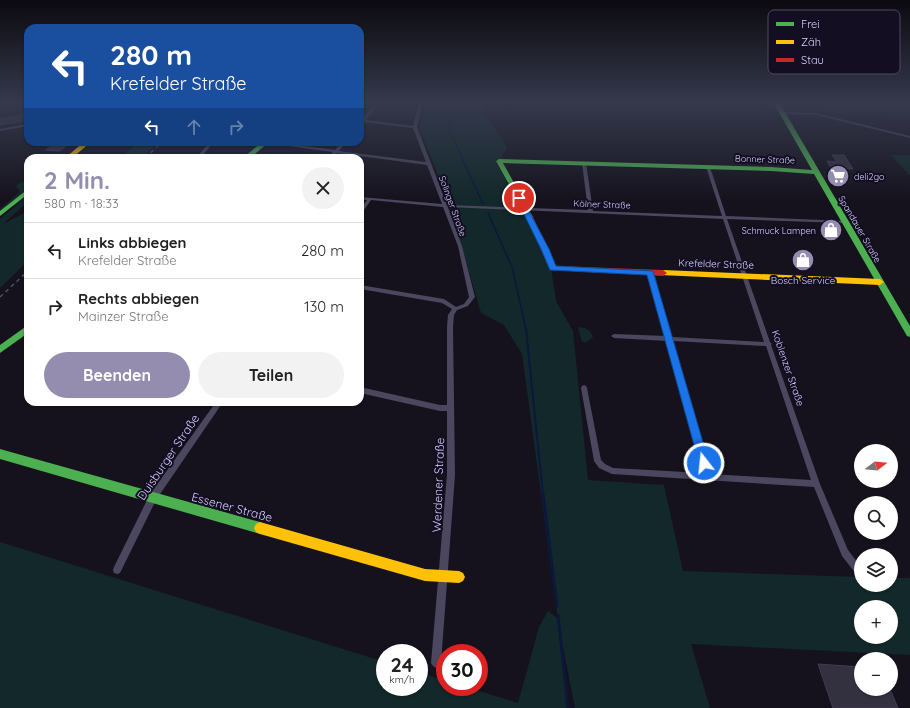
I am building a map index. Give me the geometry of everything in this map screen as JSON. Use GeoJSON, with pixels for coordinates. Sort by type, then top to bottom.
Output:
{"type":"FeatureCollection","features":[{"type":"Feature","properties":{"kind":"street","name":"Solinger Straße"},"geometry":{"type":"LineString","coordinates":[[418,135],[462,253],[472,297],[466,305],[455,309]]}},
{"type":"Feature","properties":{"kind":"street","name":"Spandauer Straße"},"geometry":{"type":"LineString","coordinates":[[794,135],[910,334]]}},
{"type":"Feature","properties":{"kind":"street"},"geometry":{"type":"LineString","coordinates":[[73,154],[83,146]]}},
{"type":"Feature","properties":{"kind":"street"},"geometry":{"type":"LineString","coordinates":[[202,154],[208,146]]}},
{"type":"Feature","properties":{"kind":"street"},"geometry":{"type":"LineString","coordinates":[[251,154],[261,146]]}},
{"type":"Feature","properties":{"kind":"street"},"geometry":{"type":"LineString","coordinates":[[297,146],[357,154]]}},
{"type":"Feature","properties":{"kind":"street"},"geometry":{"type":"LineString","coordinates":[[333,154],[340,146]]}},
{"type":"Feature","properties":{"kind":"street"},"geometry":{"type":"LineString","coordinates":[[364,155],[429,164]]}},
{"type":"Feature","properties":{"kind":"street","name":"Bonner Straße"},"geometry":{"type":"LineString","coordinates":[[526,210],[499,160],[815,172]]}},
{"type":"Feature","properties":{"kind":"street"},"geometry":{"type":"LineString","coordinates":[[584,163],[592,212]]}},
{"type":"Feature","properties":{"kind":"street","name":"Koblenzer Straße"},"geometry":{"type":"LineString","coordinates":[[708,167],[816,484],[845,553],[854,565]]}},
{"type":"Feature","properties":{"kind":"street"},"geometry":{"type":"LineString","coordinates":[[0,214],[24,194]]}},
{"type":"Feature","properties":{"kind":"street","name":"Kölner Straße"},"geometry":{"type":"LineString","coordinates":[[364,198],[445,206],[526,210],[844,222]]}},
{"type":"Feature","properties":{"kind":"street"},"geometry":{"type":"LineString","coordinates":[[364,207],[370,199]]}},
{"type":"Feature","properties":{"kind":"street","name":"Krefelder Straße"},"geometry":{"type":"LineString","coordinates":[[526,210],[553,268],[880,282]]}},
{"type":"Feature","properties":{"kind":"street"},"geometry":{"type":"LineString","coordinates":[[651,273],[668,339],[708,477]]}},
{"type":"Feature","properties":{"kind":"street"},"geometry":{"type":"LineString","coordinates":[[364,288],[444,301],[455,309]]}},
{"type":"Feature","properties":{"kind":"street","name":"Werdener Straße"},"geometry":{"type":"LineString","coordinates":[[438,644],[451,475],[450,327],[451,315],[455,309]]}},
{"type":"Feature","properties":{"kind":"street"},"geometry":{"type":"LineString","coordinates":[[0,350],[24,331]]}},
{"type":"Feature","properties":{"kind":"street"},"geometry":{"type":"LineString","coordinates":[[614,336],[769,344]]}},
{"type":"Feature","properties":{"kind":"street"},"geometry":{"type":"LineString","coordinates":[[584,388],[598,461],[602,466],[612,471],[816,484]]}},
{"type":"Feature","properties":{"kind":"street"},"geometry":{"type":"LineString","coordinates":[[364,391],[440,408],[451,408]]}},
{"type":"Feature","properties":{"kind":"street","name":"Duisburger Straße"},"geometry":{"type":"LineString","coordinates":[[116,570],[153,497],[217,406]]}},
{"type":"Feature","properties":{"kind":"street","name":"Essener Straße"},"geometry":{"type":"LineString","coordinates":[[0,454],[426,575],[459,577]]}},
{"type":"Feature","properties":{"kind":"green space"},"geometry":{"type":"Polygon","coordinates":[[[422,135],[500,135],[505,143],[507,148],[500,159],[495,160],[551,267],[556,301],[573,331],[588,480],[664,485],[683,571],[854,577],[854,592],[898,592],[898,578],[910,578],[910,655],[898,654],[898,652],[854,652],[691,644],[710,708],[575,708],[560,632],[568,708],[0,708],[0,542],[376,659],[376,696],[428,696],[428,675],[436,678],[436,696],[488,696],[488,694],[518,703],[539,627],[548,611],[558,619],[522,354],[504,325],[481,313],[449,202],[422,135]]]}},
{"type":"Feature","properties":{"kind":"green space"},"geometry":{"type":"Polygon","coordinates":[[[134,146],[154,146],[146,154],[125,154],[134,146]]]}},
{"type":"Feature","properties":{"kind":"green space"},"geometry":{"type":"Polygon","coordinates":[[[891,155],[910,155],[910,175],[909,175],[891,155]]]}},
{"type":"Feature","properties":{"kind":"green space"},"geometry":{"type":"Polygon","coordinates":[[[24,182],[24,192],[0,212],[0,209],[20,192],[16,186],[24,182]]]}},
{"type":"Feature","properties":{"kind":"green space"},"geometry":{"type":"Polygon","coordinates":[[[24,198],[24,206],[3,224],[24,213],[24,265],[0,288],[0,219],[24,198]]]}},
{"type":"Feature","properties":{"kind":"green space"},"geometry":{"type":"Polygon","coordinates":[[[578,327],[587,329],[591,332],[593,337],[587,342],[582,342],[578,327]]]}},
{"type":"Feature","properties":{"kind":"building"},"geometry":{"type":"Polygon","coordinates":[[[51,146],[65,147],[59,151],[46,150],[51,146]]]}},
{"type":"Feature","properties":{"kind":"building"},"geometry":{"type":"Polygon","coordinates":[[[832,155],[844,155],[853,169],[831,168],[827,161],[837,162],[832,155]]]}},
{"type":"Feature","properties":{"kind":"building"},"geometry":{"type":"Polygon","coordinates":[[[818,664],[854,667],[854,696],[893,696],[898,708],[833,708],[818,664]]]}},
{"type":"Feature","properties":{"kind":"waterway"},"geometry":{"type":"LineString","coordinates":[[451,135],[483,204]]}},
{"type":"Feature","properties":{"kind":"waterway"},"geometry":{"type":"LineString","coordinates":[[488,213],[511,265]]}},
{"type":"Feature","properties":{"kind":"waterway"},"geometry":{"type":"LineString","coordinates":[[512,267],[526,330]]}},
{"type":"Feature","properties":{"kind":"waterway"},"geometry":{"type":"LineString","coordinates":[[526,329],[543,495]]}},
{"type":"Feature","properties":{"kind":"waterway"},"geometry":{"type":"LineString","coordinates":[[543,494],[557,606]]}},
{"type":"Feature","properties":{"kind":"waterway"},"geometry":{"type":"LineString","coordinates":[[558,615],[568,708]]}},
{"type":"Feature","properties":{"kind":"railway"},"geometry":{"type":"LineString","coordinates":[[149,154],[158,146]]}},
{"type":"Feature","properties":{"kind":"railway"},"geometry":{"type":"LineString","coordinates":[[0,297],[24,275]]}},
{"type":"Feature","properties":{"kind":"traffic: fast"},"geometry":{"type":"LineString","coordinates":[[795,135],[910,334]]}},
{"type":"Feature","properties":{"kind":"traffic: fast"},"geometry":{"type":"LineString","coordinates":[[251,154],[261,146]]}},
{"type":"Feature","properties":{"kind":"traffic: fast"},"geometry":{"type":"LineString","coordinates":[[530,217],[499,161],[771,169],[815,172]]}},
{"type":"Feature","properties":{"kind":"traffic: fast"},"geometry":{"type":"LineString","coordinates":[[0,214],[24,194]]}},
{"type":"Feature","properties":{"kind":"traffic: fast"},"geometry":{"type":"LineString","coordinates":[[0,350],[24,331]]}},
{"type":"Feature","properties":{"kind":"traffic: fast"},"geometry":{"type":"LineString","coordinates":[[0,454],[260,528]]}},
{"type":"Feature","properties":{"kind":"traffic: slow"},"geometry":{"type":"LineString","coordinates":[[73,154],[83,146]]}},
{"type":"Feature","properties":{"kind":"traffic: slow"},"geometry":{"type":"LineString","coordinates":[[663,273],[880,282]]}},
{"type":"Feature","properties":{"kind":"traffic: slow"},"geometry":{"type":"LineString","coordinates":[[260,528],[425,575],[459,577]]}},
{"type":"Feature","properties":{"kind":"traffic: jam"},"geometry":{"type":"LineString","coordinates":[[530,217],[553,268],[663,273]]}},
{"type":"Feature","properties":{"kind":"place","name":"deli2go"},"geometry":{"type":"Point","coordinates":[838,176]}},
{"type":"Feature","properties":{"kind":"place","name":"Schmuck Lampen"},"geometry":{"type":"Point","coordinates":[831,230]}},
{"type":"Feature","properties":{"kind":"place","name":"Bosch Service"},"geometry":{"type":"Point","coordinates":[803,260]}},
{"type":"Feature","properties":{"kind":"route"},"geometry":{"type":"LineString","coordinates":[[519,198],[535,227],[553,268],[651,273],[668,339],[704,463]]}}]}
